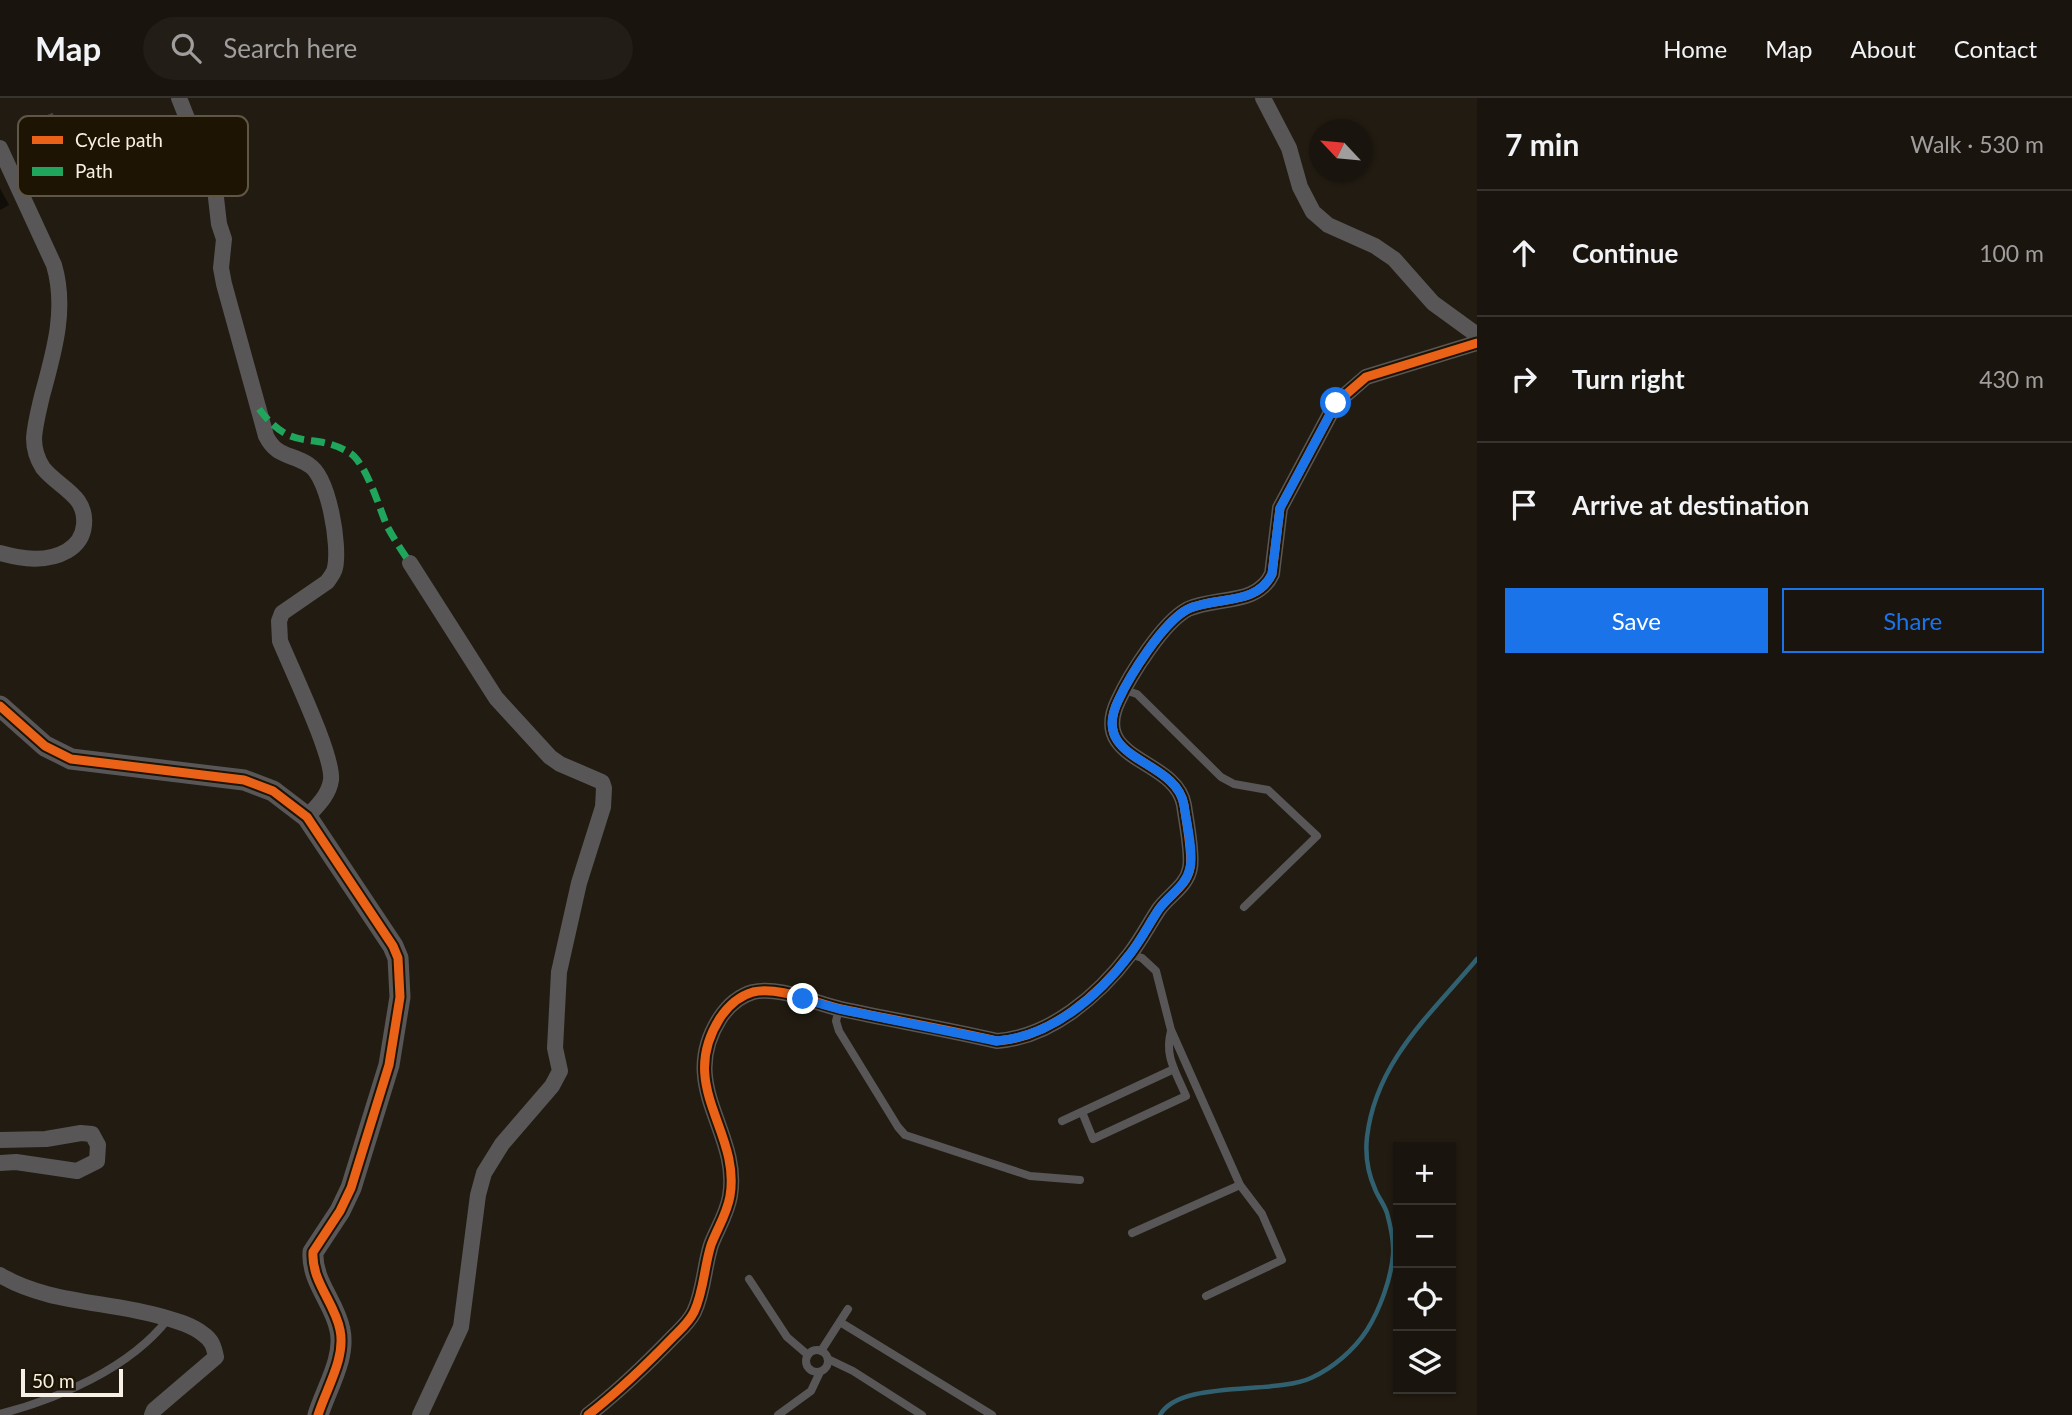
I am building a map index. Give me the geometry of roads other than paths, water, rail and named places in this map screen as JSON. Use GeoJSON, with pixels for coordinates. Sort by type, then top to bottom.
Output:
{"type":"FeatureCollection","features":[{"type":"Feature","properties":{"kind":"street"},"geometry":{"type":"LineString","coordinates":[[179,98],[186,116]]}},
{"type":"Feature","properties":{"kind":"street"},"geometry":{"type":"LineString","coordinates":[[1263,98],[1289,148],[1300,187],[1313,212],[1328,225],[1375,246],[1394,259],[1433,303],[1477,335]]}},
{"type":"Feature","properties":{"kind":"street"},"geometry":{"type":"LineString","coordinates":[[0,148],[18,187]]}},
{"type":"Feature","properties":{"kind":"street"},"geometry":{"type":"LineString","coordinates":[[0,552],[19,558],[47,559],[77,545],[84,529],[84,514],[79,500],[42,466],[36,452],[34,436],[58,335],[60,284],[22,196]]}},
{"type":"Feature","properties":{"kind":"street"},"geometry":{"type":"LineString","coordinates":[[216,196],[219,224],[224,239],[221,268],[224,284],[266,436],[277,451],[317,471],[332,517],[335,567],[332,576],[288,608],[279,621],[279,641],[322,743],[331,773],[325,795],[307,817]]}},
{"type":"Feature","properties":{"kind":"street"},"geometry":{"type":"LineString","coordinates":[[588,1415],[657,1355],[689,1321],[698,1301],[711,1245],[730,1199],[732,1181],[730,1163],[708,1097],[703,1059],[707,1043],[718,1021],[733,1003],[744,995],[756,992],[785,994],[839,1009],[996,1041],[1009,1040],[1033,1032],[1076,1009],[1099,989],[1130,954],[1161,906],[1182,885],[1191,865],[1182,798],[1177,786],[1123,749],[1116,739],[1113,715],[1124,690],[1153,643],[1177,618],[1202,605],[1252,594],[1268,583],[1272,574],[1280,508],[1336,403],[1366,377],[1477,343]]}},
{"type":"Feature","properties":{"kind":"street"},"geometry":{"type":"LineString","coordinates":[[410,563],[496,698],[550,757],[601,782],[604,801],[579,883],[559,972],[555,1048],[560,1071],[552,1086],[502,1144],[484,1173],[478,1195],[461,1327],[420,1415]]}},
{"type":"Feature","properties":{"kind":"street"},"geometry":{"type":"LineString","coordinates":[[0,706],[45,746],[71,760],[244,780],[273,791],[307,817],[393,946],[401,975],[389,1065],[351,1188],[340,1211],[313,1252],[318,1278],[340,1329],[340,1347],[335,1368],[318,1415]]}},
{"type":"Feature","properties":{"kind":"street"},"geometry":{"type":"LineString","coordinates":[[0,1140],[46,1139],[81,1133],[92,1134],[98,1145],[97,1161],[77,1171],[16,1162],[0,1163]]}},
{"type":"Feature","properties":{"kind":"street"},"geometry":{"type":"LineString","coordinates":[[0,1275],[36,1291],[169,1319],[204,1334],[214,1344],[216,1357],[154,1410],[152,1415]]}},
{"type":"Feature","properties":{"kind":"lane"},"geometry":{"type":"LineString","coordinates":[[1124,690],[1137,694],[1221,778],[1234,784],[1268,790],[1317,836],[1244,907]]}},
{"type":"Feature","properties":{"kind":"lane"},"geometry":{"type":"LineString","coordinates":[[1130,954],[1142,958],[1156,971],[1171,1030],[1241,1185],[1262,1214],[1282,1260],[1206,1296]]}},
{"type":"Feature","properties":{"kind":"lane"},"geometry":{"type":"LineString","coordinates":[[839,1009],[836,1021],[839,1031],[905,1135],[1030,1176],[1080,1180]]}},
{"type":"Feature","properties":{"kind":"lane"},"geometry":{"type":"LineString","coordinates":[[1082,1112],[1093,1139],[1186,1096],[1167,1045],[1171,1030]]}},
{"type":"Feature","properties":{"kind":"lane"},"geometry":{"type":"LineString","coordinates":[[1062,1121],[1174,1069]]}},
{"type":"Feature","properties":{"kind":"lane"},"geometry":{"type":"LineString","coordinates":[[1132,1233],[1241,1185]]}},
{"type":"Feature","properties":{"kind":"lane"},"geometry":{"type":"LineString","coordinates":[[749,1279],[787,1337],[808,1355],[808,1368],[820,1372]]}},
{"type":"Feature","properties":{"kind":"lane"},"geometry":{"type":"LineString","coordinates":[[821,1351],[848,1309]]}},
{"type":"Feature","properties":{"kind":"lane"},"geometry":{"type":"LineString","coordinates":[[0,1414],[53,1399],[85,1383],[141,1345],[169,1319]]}},
{"type":"Feature","properties":{"kind":"lane"},"geometry":{"type":"LineString","coordinates":[[840,1322],[992,1415]]}},
{"type":"Feature","properties":{"kind":"lane"},"geometry":{"type":"LineString","coordinates":[[808,1355],[821,1351],[828,1359],[853,1371],[922,1415]]}},
{"type":"Feature","properties":{"kind":"lane"},"geometry":{"type":"LineString","coordinates":[[778,1415],[811,1391],[820,1372],[827,1367],[828,1359]]}},
{"type":"Feature","properties":{"kind":"waterway"},"geometry":{"type":"LineString","coordinates":[[1160,1415],[1171,1404],[1187,1396],[1230,1389],[1275,1386],[1311,1378],[1342,1358],[1367,1330],[1384,1294],[1393,1250],[1387,1213],[1376,1192],[1368,1164],[1366,1150],[1372,1110],[1382,1085],[1408,1040],[1477,959]]}}]}
